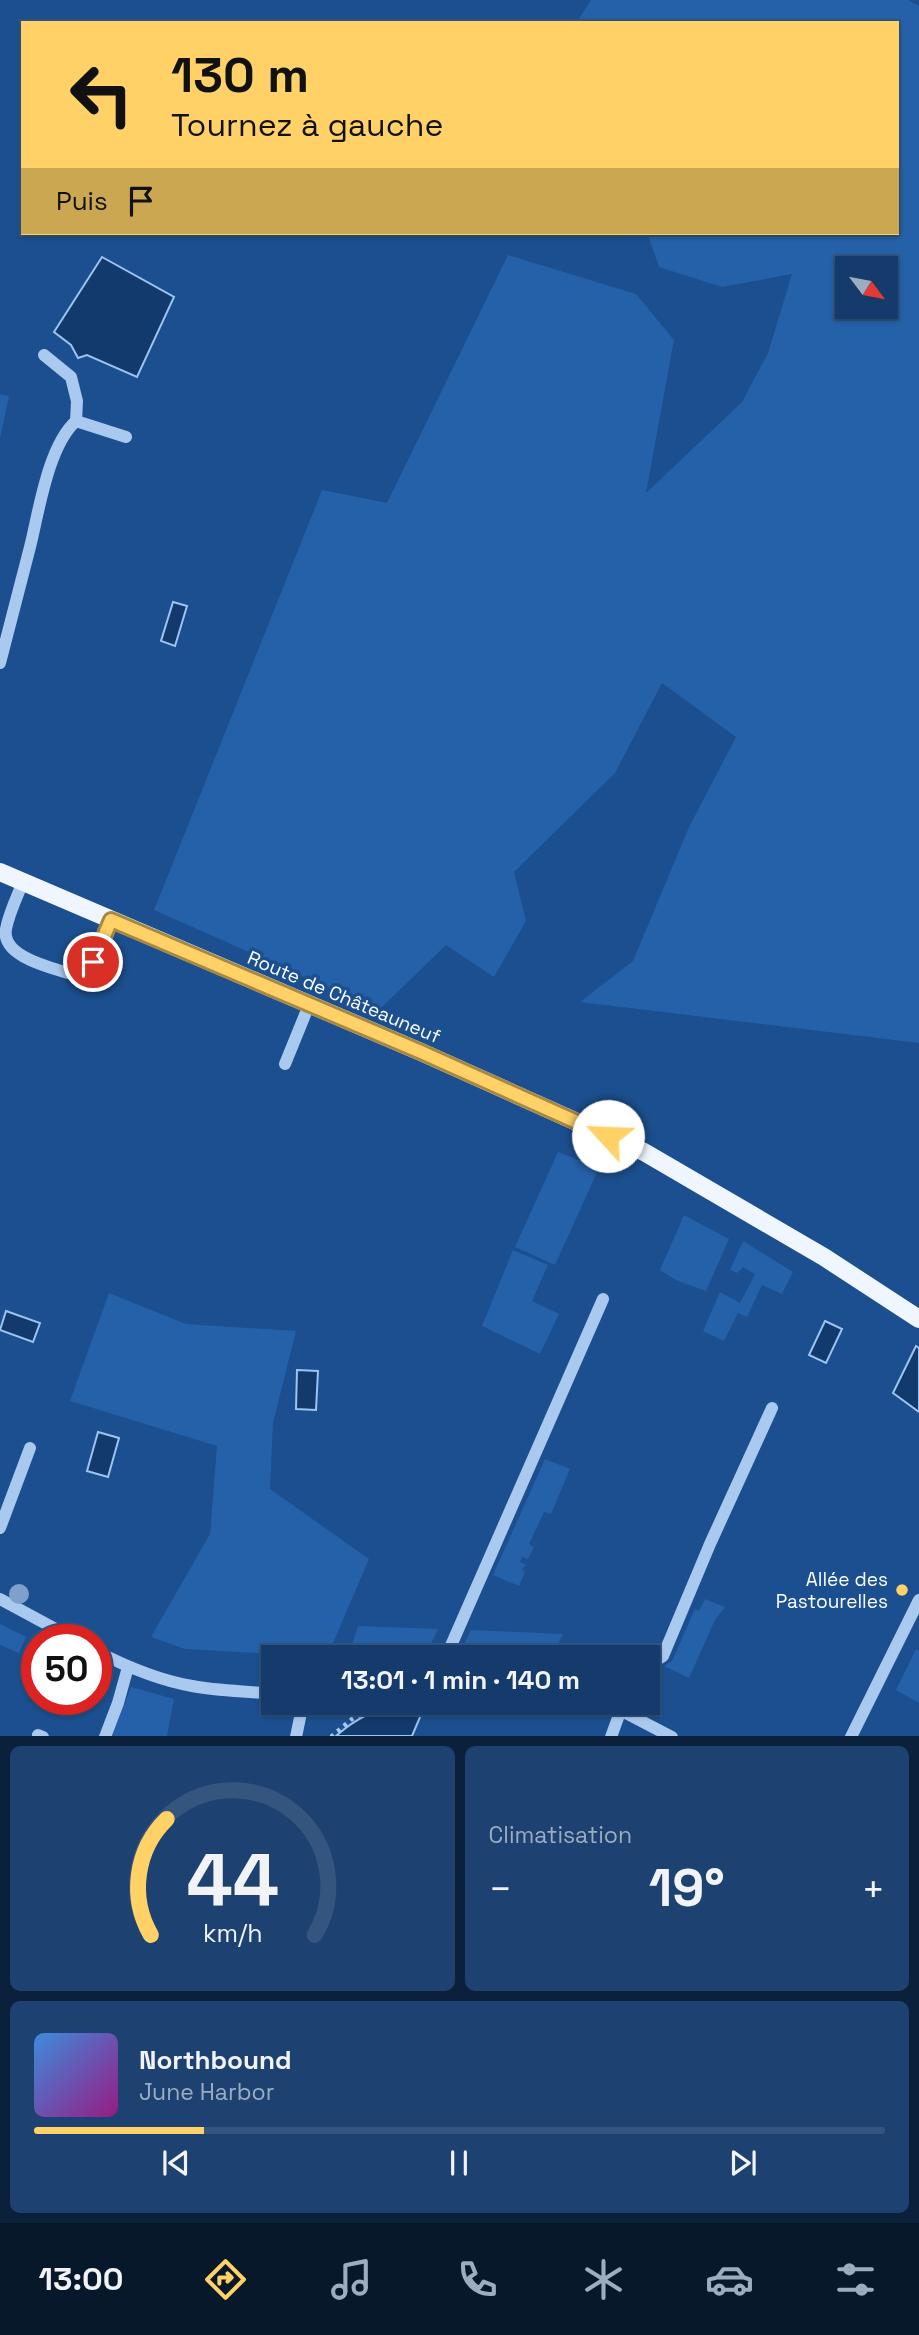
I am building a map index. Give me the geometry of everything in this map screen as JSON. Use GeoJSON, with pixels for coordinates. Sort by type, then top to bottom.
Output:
{"type":"FeatureCollection","features":[{"type":"Feature","properties":{"kind":"main road","name":"Route de Châteauneuf"},"geometry":{"type":"LineString","coordinates":[[0,872],[480,1078],[643,1153],[812,1250],[919,1319]]}},
{"type":"Feature","properties":{"kind":"street"},"geometry":{"type":"LineString","coordinates":[[0,663],[51,468],[64,435],[76,421],[77,401],[71,377],[44,355]]}},
{"type":"Feature","properties":{"kind":"street"},"geometry":{"type":"LineString","coordinates":[[76,421],[126,438]]}},
{"type":"Feature","properties":{"kind":"street"},"geometry":{"type":"LineString","coordinates":[[23,881],[5,932],[12,949],[33,961],[68,973],[93,962],[111,920]]}},
{"type":"Feature","properties":{"kind":"street"},"geometry":{"type":"LineString","coordinates":[[285,1064],[309,1005]]}},
{"type":"Feature","properties":{"kind":"street"},"geometry":{"type":"LineString","coordinates":[[451,1645],[603,1299]]}},
{"type":"Feature","properties":{"kind":"street"},"geometry":{"type":"LineString","coordinates":[[660,1658],[772,1408]]}},
{"type":"Feature","properties":{"kind":"street"},"geometry":{"type":"LineString","coordinates":[[0,1528],[30,1448]]}},
{"type":"Feature","properties":{"kind":"street"},"geometry":{"type":"LineString","coordinates":[[0,1599],[46,1624]]}},
{"type":"Feature","properties":{"kind":"street"},"geometry":{"type":"LineString","coordinates":[[851,1736],[919,1600]]}},
{"type":"Feature","properties":{"kind":"street"},"geometry":{"type":"LineString","coordinates":[[112,1659],[128,1667],[194,1687],[261,1693]]}},
{"type":"Feature","properties":{"kind":"street"},"geometry":{"type":"LineString","coordinates":[[105,1736],[128,1667]]}},
{"type":"Feature","properties":{"kind":"street"},"geometry":{"type":"LineString","coordinates":[[296,1736],[301,1715]]}},
{"type":"Feature","properties":{"kind":"street"},"geometry":{"type":"LineString","coordinates":[[611,1736],[619,1715]]}},
{"type":"Feature","properties":{"kind":"street"},"geometry":{"type":"LineString","coordinates":[[637,1715],[670,1736]]}},
{"type":"Feature","properties":{"kind":"path"},"geometry":{"type":"LineString","coordinates":[[332,1736],[360,1715]]}},
{"type":"Feature","properties":{"kind":"shaded area"},"geometry":{"type":"Polygon","coordinates":[[[591,0],[908,0],[919,6],[919,1043],[580,1002],[633,961],[689,827],[736,737],[662,683],[615,773],[514,872],[526,921],[494,977],[446,945],[379,1010],[154,910],[322,490],[387,503],[508,255],[636,294],[674,340],[646,493],[742,402],[768,353],[792,274],[722,287],[659,267],[648,235],[899,235],[899,21],[577,21],[591,0]]]}},
{"type":"Feature","properties":{"kind":"shaded area"},"geometry":{"type":"Polygon","coordinates":[[[102,257],[174,297],[137,377],[87,355],[78,358],[71,345],[54,332],[102,257]]]}},
{"type":"Feature","properties":{"kind":"shaded area"},"geometry":{"type":"Polygon","coordinates":[[[0,394],[9,396],[0,439],[0,394]]]}},
{"type":"Feature","properties":{"kind":"shaded area"},"geometry":{"type":"Polygon","coordinates":[[[173,602],[187,606],[175,646],[161,641],[173,602]]]}},
{"type":"Feature","properties":{"kind":"shaded area"},"geometry":{"type":"Polygon","coordinates":[[[558,1152],[599,1168],[555,1265],[515,1247],[558,1152]]]}},
{"type":"Feature","properties":{"kind":"shaded area"},"geometry":{"type":"Polygon","coordinates":[[[684,1215],[729,1239],[706,1291],[676,1280],[660,1270],[684,1215]]]}},
{"type":"Feature","properties":{"kind":"shaded area"},"geometry":{"type":"Polygon","coordinates":[[[743,1241],[793,1272],[782,1294],[762,1285],[747,1317],[738,1313],[724,1341],[703,1331],[720,1292],[740,1303],[755,1274],[743,1267],[737,1273],[730,1270],[743,1241]]]}},
{"type":"Feature","properties":{"kind":"shaded area"},"geometry":{"type":"Polygon","coordinates":[[[513,1250],[548,1265],[532,1301],[559,1314],[540,1354],[482,1326],[513,1250]]]}},
{"type":"Feature","properties":{"kind":"shaded area"},"geometry":{"type":"Polygon","coordinates":[[[109,1293],[186,1324],[296,1331],[273,1423],[270,1489],[369,1559],[332,1645],[261,1645],[261,1653],[185,1649],[151,1637],[210,1534],[217,1446],[70,1401],[109,1293]]]}},
{"type":"Feature","properties":{"kind":"shaded area"},"geometry":{"type":"Polygon","coordinates":[[[6,1311],[40,1323],[33,1342],[0,1330],[6,1311]]]}},
{"type":"Feature","properties":{"kind":"shaded area"},"geometry":{"type":"Polygon","coordinates":[[[825,1321],[842,1329],[826,1363],[809,1355],[825,1321]]]}},
{"type":"Feature","properties":{"kind":"shaded area"},"geometry":{"type":"Polygon","coordinates":[[[916,1346],[919,1348],[919,1412],[893,1393],[916,1346]]]}},
{"type":"Feature","properties":{"kind":"shaded area"},"geometry":{"type":"Polygon","coordinates":[[[297,1370],[318,1371],[316,1410],[296,1409],[297,1370]]]}},
{"type":"Feature","properties":{"kind":"shaded area"},"geometry":{"type":"Polygon","coordinates":[[[98,1432],[119,1438],[108,1477],[87,1471],[98,1432]]]}},
{"type":"Feature","properties":{"kind":"shaded area"},"geometry":{"type":"Polygon","coordinates":[[[545,1459],[570,1469],[551,1514],[544,1512],[529,1544],[534,1547],[528,1559],[522,1557],[520,1562],[526,1565],[522,1569],[525,1572],[519,1586],[493,1575],[545,1459]]]}},
{"type":"Feature","properties":{"kind":"shaded area"},"geometry":{"type":"Polygon","coordinates":[[[705,1599],[725,1607],[715,1620],[689,1678],[664,1666],[672,1661],[695,1609],[699,1611],[705,1599]]]}},
{"type":"Feature","properties":{"kind":"shaded area"},"geometry":{"type":"Polygon","coordinates":[[[0,1624],[21,1634],[19,1653],[0,1645],[0,1624]]]}},
{"type":"Feature","properties":{"kind":"shaded area"},"geometry":{"type":"Polygon","coordinates":[[[358,1626],[438,1629],[431,1645],[352,1645],[358,1626]]]}},
{"type":"Feature","properties":{"kind":"shaded area"},"geometry":{"type":"Polygon","coordinates":[[[471,1630],[563,1634],[558,1645],[464,1645],[471,1630]]]}},
{"type":"Feature","properties":{"kind":"shaded area"},"geometry":{"type":"Polygon","coordinates":[[[916,1649],[919,1651],[919,1703],[896,1690],[916,1649]]]}},
{"type":"Feature","properties":{"kind":"shaded area"},"geometry":{"type":"Polygon","coordinates":[[[131,1687],[174,1699],[167,1736],[112,1736],[131,1687]]]}},
{"type":"Feature","properties":{"kind":"shaded area"},"geometry":{"type":"Polygon","coordinates":[[[367,1715],[421,1715],[412,1736],[336,1736],[367,1715]]]}},
{"type":"Feature","properties":{"kind":"place","name":"Allée des Pastourelles"},"geometry":{"type":"Point","coordinates":[902,1590]}},
{"type":"Feature","properties":{"kind":"route"},"geometry":{"type":"LineString","coordinates":[[93,962],[111,920],[421,1052],[608,1136]]}}]}
